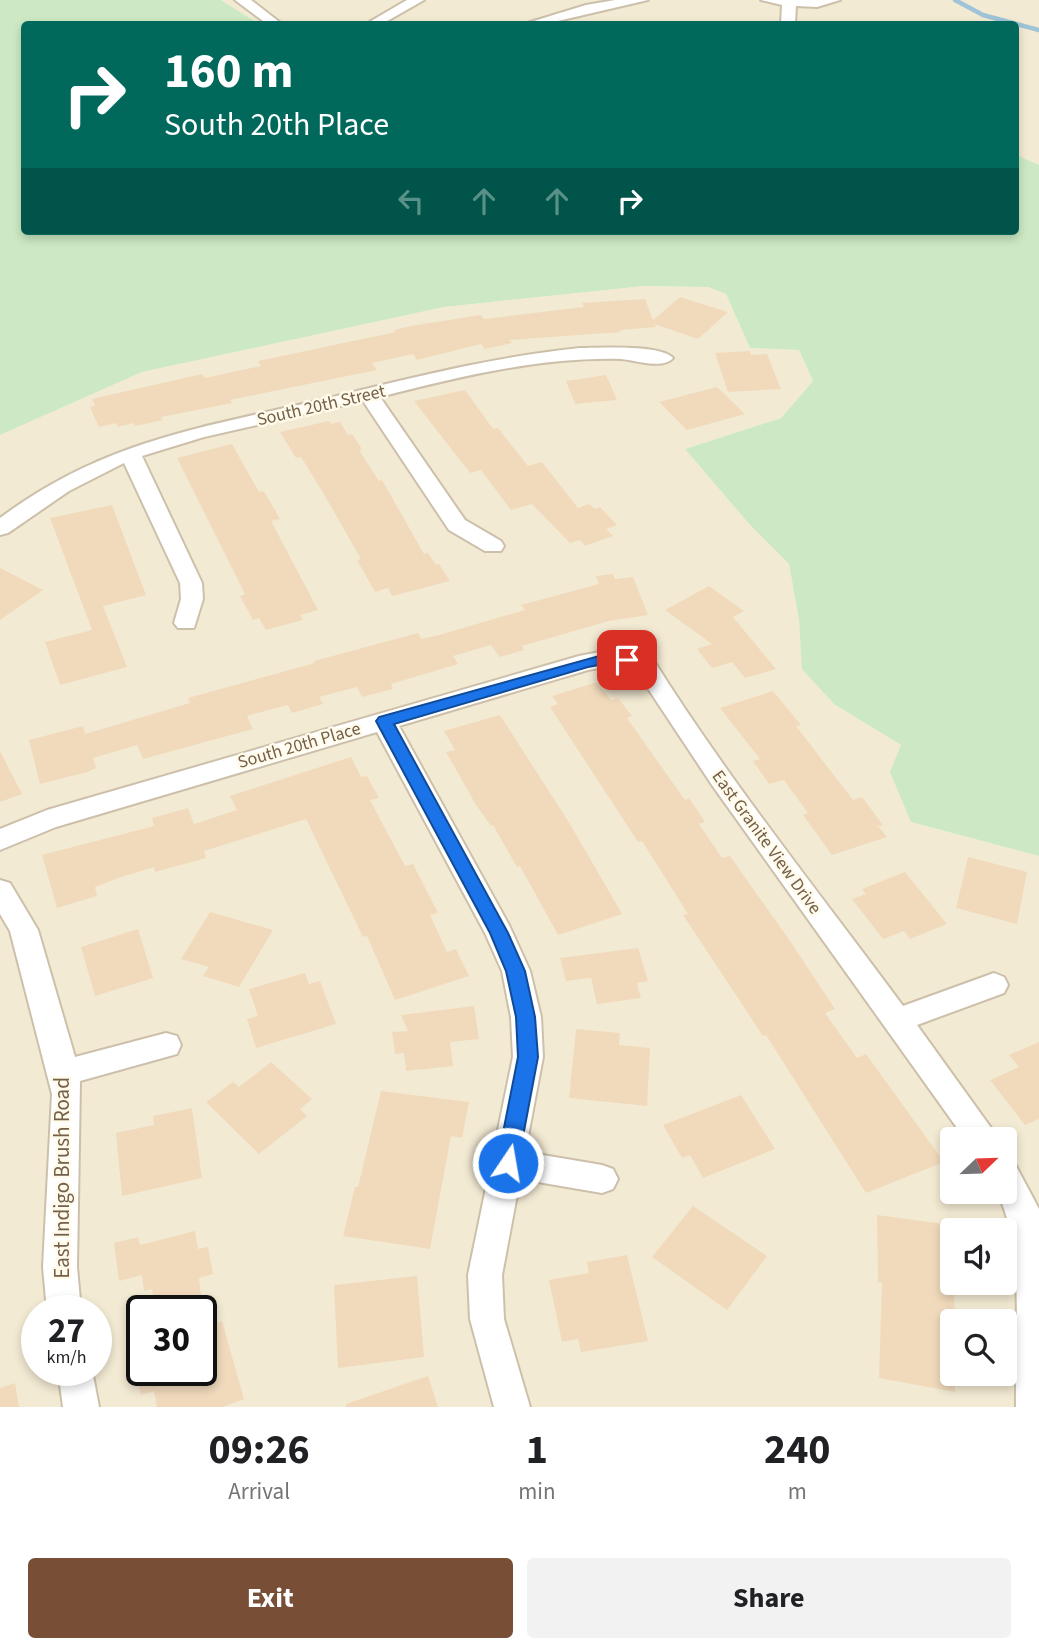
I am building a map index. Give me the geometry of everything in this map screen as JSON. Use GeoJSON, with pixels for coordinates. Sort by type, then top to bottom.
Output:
{"type":"FeatureCollection","features":[{"type":"Feature","properties":{"kind":"street"},"geometry":{"type":"LineString","coordinates":[[242,0],[271,21]]}},
{"type":"Feature","properties":{"kind":"street"},"geometry":{"type":"LineString","coordinates":[[378,21],[417,0]]}},
{"type":"Feature","properties":{"kind":"street"},"geometry":{"type":"LineString","coordinates":[[542,21],[591,8],[641,0]]}},
{"type":"Feature","properties":{"kind":"street"},"geometry":{"type":"LineString","coordinates":[[768,0],[817,3],[833,0]]}},
{"type":"Feature","properties":{"kind":"street"},"geometry":{"type":"LineString","coordinates":[[788,21],[789,2]]}},
{"type":"Feature","properties":{"kind":"street","name":"South 20th Street"},"geometry":{"type":"LineString","coordinates":[[0,528],[77,477],[130,453],[193,434],[521,362],[618,353],[663,358]]}},
{"type":"Feature","properties":{"kind":"street"},"geometry":{"type":"LineString","coordinates":[[368,394],[457,524],[493,546]]}},
{"type":"Feature","properties":{"kind":"street"},"geometry":{"type":"LineString","coordinates":[[130,453],[191,583],[192,599],[186,623]]}},
{"type":"Feature","properties":{"kind":"street","name":"South 20th Place"},"geometry":{"type":"LineString","coordinates":[[0,840],[47,820],[587,662],[610,658],[643,662]]}},
{"type":"Feature","properties":{"kind":"street","name":"East Granite View Drive"},"geometry":{"type":"LineString","coordinates":[[643,662],[655,685],[714,769],[974,1127]]}},
{"type":"Feature","properties":{"kind":"street"},"geometry":{"type":"LineString","coordinates":[[384,721],[499,933],[516,971],[526,1017],[528,1057],[485,1275],[487,1319],[512,1407]]}},
{"type":"Feature","properties":{"kind":"street","name":"East Indigo Brush Road"},"geometry":{"type":"LineString","coordinates":[[0,890],[24,930],[64,1073],[67,1094],[60,1266],[63,1295]]}},
{"type":"Feature","properties":{"kind":"street"},"geometry":{"type":"LineString","coordinates":[[897,1020],[994,985]]}},
{"type":"Feature","properties":{"kind":"street"},"geometry":{"type":"LineString","coordinates":[[64,1073],[166,1045]]}},
{"type":"Feature","properties":{"kind":"street"},"geometry":{"type":"LineString","coordinates":[[508,1163],[602,1179]]}},
{"type":"Feature","properties":{"kind":"street"},"geometry":{"type":"LineString","coordinates":[[1017,1199],[1024,1212],[1030,1253],[1034,1407]]}},
{"type":"Feature","properties":{"kind":"street"},"geometry":{"type":"LineString","coordinates":[[78,1386],[81,1407]]}},
{"type":"Feature","properties":{"kind":"shaded area"},"geometry":{"type":"Polygon","coordinates":[[[221,0],[1039,0],[1039,165],[1019,156],[1019,21],[254,21],[221,0]]]}},
{"type":"Feature","properties":{"kind":"shaded area"},"geometry":{"type":"Polygon","coordinates":[[[644,286],[708,287],[726,294],[750,348],[799,350],[813,381],[781,418],[685,449],[750,525],[789,564],[799,620],[803,669],[834,704],[901,745],[911,822],[1039,856],[1039,1407],[0,1407],[0,435],[142,372],[444,307],[644,286]]]}},
{"type":"Feature","properties":{"kind":"green space"},"geometry":{"type":"Polygon","coordinates":[[[0,0],[221,0],[254,21],[21,21],[21,235],[1019,235],[1019,156],[1039,165],[1039,856],[911,822],[890,772],[901,745],[834,704],[802,669],[799,620],[789,564],[750,525],[685,449],[781,418],[813,381],[799,350],[750,348],[726,294],[708,287],[644,286],[444,307],[142,372],[0,435],[0,0]]]}},
{"type":"Feature","properties":{"kind":"building"},"geometry":{"type":"Polygon","coordinates":[[[680,297],[728,312],[698,339],[654,324],[656,327],[620,330],[621,332],[509,340],[512,343],[485,349],[481,344],[417,360],[413,354],[372,363],[377,370],[230,400],[232,403],[161,417],[163,420],[135,426],[134,423],[118,427],[116,423],[99,427],[90,407],[95,406],[92,399],[202,374],[205,378],[261,366],[258,361],[396,332],[394,330],[411,326],[481,315],[484,319],[584,307],[582,303],[645,299],[653,320],[680,297]]]}},
{"type":"Feature","properties":{"kind":"building"},"geometry":{"type":"Polygon","coordinates":[[[750,351],[751,355],[767,354],[781,389],[728,392],[715,353],[750,351]]]}},
{"type":"Feature","properties":{"kind":"building"},"geometry":{"type":"Polygon","coordinates":[[[606,375],[617,400],[575,404],[566,381],[606,375]]]}},
{"type":"Feature","properties":{"kind":"building"},"geometry":{"type":"Polygon","coordinates":[[[717,387],[745,414],[687,430],[659,402],[717,387]]]}},
{"type":"Feature","properties":{"kind":"building"},"geometry":{"type":"Polygon","coordinates":[[[465,390],[493,429],[498,428],[528,466],[542,462],[578,508],[589,504],[595,509],[600,507],[617,525],[606,529],[613,536],[585,546],[580,540],[570,543],[532,504],[511,510],[481,470],[470,473],[414,401],[465,390]]]}},
{"type":"Feature","properties":{"kind":"building"},"geometry":{"type":"Polygon","coordinates":[[[329,421],[331,424],[340,422],[348,435],[352,434],[362,449],[359,450],[379,481],[382,480],[424,554],[428,553],[436,565],[439,564],[450,581],[392,596],[388,588],[375,592],[357,560],[361,559],[325,496],[301,457],[296,458],[280,432],[329,421]]]}},
{"type":"Feature","properties":{"kind":"building"},"geometry":{"type":"Polygon","coordinates":[[[232,444],[259,492],[264,491],[280,519],[271,521],[318,610],[300,615],[303,620],[266,630],[259,618],[253,620],[240,596],[245,594],[177,458],[232,444]]]}},
{"type":"Feature","properties":{"kind":"building"},"geometry":{"type":"Polygon","coordinates":[[[112,505],[146,595],[103,606],[127,667],[60,685],[45,642],[92,630],[50,518],[112,505]]]}},
{"type":"Feature","properties":{"kind":"building"},"geometry":{"type":"Polygon","coordinates":[[[0,568],[43,590],[0,620],[0,568]]]}},
{"type":"Feature","properties":{"kind":"building"},"geometry":{"type":"Polygon","coordinates":[[[613,574],[615,579],[633,577],[648,615],[609,621],[522,646],[524,650],[500,657],[491,645],[453,656],[458,664],[391,684],[393,689],[362,697],[357,687],[319,697],[323,704],[292,713],[288,705],[247,716],[253,729],[143,759],[137,745],[93,758],[96,768],[87,772],[40,784],[29,740],[83,726],[85,734],[190,703],[188,698],[315,663],[314,661],[418,633],[421,639],[439,635],[525,610],[521,605],[599,584],[596,576],[613,574]]]}},
{"type":"Feature","properties":{"kind":"building"},"geometry":{"type":"Polygon","coordinates":[[[709,586],[744,611],[733,617],[776,669],[745,678],[732,662],[712,668],[697,649],[712,644],[665,610],[709,586]]]}},
{"type":"Feature","properties":{"kind":"building"},"geometry":{"type":"Polygon","coordinates":[[[597,682],[611,700],[618,698],[632,716],[627,718],[685,800],[689,798],[705,822],[699,824],[722,858],[730,856],[835,1009],[825,1013],[857,1058],[866,1054],[940,1156],[940,1164],[866,1193],[766,1035],[763,1036],[683,915],[688,914],[642,841],[638,842],[550,707],[558,704],[552,696],[597,682]]]}},
{"type":"Feature","properties":{"kind":"building"},"geometry":{"type":"Polygon","coordinates":[[[773,691],[801,725],[796,726],[853,800],[862,797],[883,825],[878,826],[887,837],[832,855],[803,815],[808,813],[784,780],[769,784],[753,761],[760,759],[720,708],[773,691]]]}},
{"type":"Feature","properties":{"kind":"building"},"geometry":{"type":"Polygon","coordinates":[[[500,715],[570,824],[622,914],[558,935],[520,866],[517,867],[493,825],[491,826],[476,805],[446,752],[455,750],[444,731],[500,715]]]}},
{"type":"Feature","properties":{"kind":"building"},"geometry":{"type":"Polygon","coordinates":[[[0,751],[22,794],[0,802],[0,751]]]}},
{"type":"Feature","properties":{"kind":"building"},"geometry":{"type":"Polygon","coordinates":[[[351,757],[361,777],[367,776],[379,798],[370,800],[405,866],[413,864],[438,913],[430,915],[447,952],[456,949],[469,976],[395,1000],[367,936],[363,937],[306,819],[204,851],[206,858],[155,872],[154,867],[121,877],[95,887],[97,896],[57,908],[42,855],[154,826],[152,818],[188,808],[194,824],[237,810],[230,796],[351,757]]]}},
{"type":"Feature","properties":{"kind":"building"},"geometry":{"type":"Polygon","coordinates":[[[968,857],[1027,872],[1017,924],[956,908],[968,857]]]}},
{"type":"Feature","properties":{"kind":"building"},"geometry":{"type":"Polygon","coordinates":[[[905,872],[947,924],[910,939],[904,931],[883,939],[852,899],[866,894],[862,889],[905,872]]]}},
{"type":"Feature","properties":{"kind":"building"},"geometry":{"type":"Polygon","coordinates":[[[210,912],[273,930],[239,987],[203,976],[209,967],[181,959],[210,912]]]}},
{"type":"Feature","properties":{"kind":"building"},"geometry":{"type":"Polygon","coordinates":[[[138,929],[153,978],[95,996],[81,947],[138,929]]]}},
{"type":"Feature","properties":{"kind":"building"},"geometry":{"type":"Polygon","coordinates":[[[638,948],[648,981],[637,983],[641,998],[597,1004],[591,978],[566,981],[560,958],[638,948]]]}},
{"type":"Feature","properties":{"kind":"building"},"geometry":{"type":"Polygon","coordinates":[[[305,973],[309,984],[320,981],[336,1024],[256,1048],[247,1019],[258,1016],[249,989],[305,973]]]}},
{"type":"Feature","properties":{"kind":"building"},"geometry":{"type":"Polygon","coordinates":[[[474,1006],[479,1039],[450,1042],[453,1066],[406,1071],[404,1053],[395,1054],[392,1032],[408,1031],[401,1015],[474,1006]]]}},
{"type":"Feature","properties":{"kind":"building"},"geometry":{"type":"Polygon","coordinates":[[[576,1029],[620,1033],[619,1045],[650,1048],[647,1106],[569,1098],[576,1029]]]}},
{"type":"Feature","properties":{"kind":"building"},"geometry":{"type":"Polygon","coordinates":[[[1039,1042],[1039,1119],[1025,1125],[990,1080],[1019,1067],[1009,1055],[1039,1042]]]}},
{"type":"Feature","properties":{"kind":"building"},"geometry":{"type":"Polygon","coordinates":[[[271,1062],[312,1099],[300,1109],[307,1116],[259,1154],[206,1102],[233,1082],[239,1087],[271,1062]]]}},
{"type":"Feature","properties":{"kind":"building"},"geometry":{"type":"Polygon","coordinates":[[[381,1091],[469,1102],[462,1138],[451,1136],[430,1249],[343,1236],[381,1091]]]}},
{"type":"Feature","properties":{"kind":"building"},"geometry":{"type":"Polygon","coordinates":[[[741,1095],[775,1149],[703,1178],[690,1155],[682,1158],[663,1125],[741,1095]]]}},
{"type":"Feature","properties":{"kind":"building"},"geometry":{"type":"Polygon","coordinates":[[[192,1108],[202,1178],[122,1196],[116,1133],[154,1125],[153,1116],[192,1108]]]}},
{"type":"Feature","properties":{"kind":"building"},"geometry":{"type":"Polygon","coordinates":[[[693,1206],[767,1256],[727,1310],[652,1257],[693,1206]]]}},
{"type":"Feature","properties":{"kind":"building"},"geometry":{"type":"Polygon","coordinates":[[[877,1215],[940,1223],[940,1295],[954,1295],[955,1309],[940,1309],[940,1386],[955,1386],[955,1392],[879,1378],[882,1283],[878,1282],[877,1215]]]}},
{"type":"Feature","properties":{"kind":"building"},"geometry":{"type":"Polygon","coordinates":[[[195,1231],[198,1249],[208,1247],[213,1274],[199,1278],[201,1295],[153,1295],[152,1289],[144,1291],[142,1275],[119,1281],[114,1243],[138,1237],[140,1245],[195,1231]]]}},
{"type":"Feature","properties":{"kind":"building"},"geometry":{"type":"Polygon","coordinates":[[[627,1255],[648,1341],[581,1352],[578,1339],[562,1342],[549,1280],[589,1273],[587,1262],[627,1255]]]}},
{"type":"Feature","properties":{"kind":"building"},"geometry":{"type":"Polygon","coordinates":[[[417,1276],[424,1357],[338,1368],[334,1285],[417,1276]]]}},
{"type":"Feature","properties":{"kind":"building"},"geometry":{"type":"Polygon","coordinates":[[[222,1321],[244,1399],[222,1407],[157,1407],[154,1391],[141,1395],[139,1386],[217,1386],[217,1323],[222,1321]]]}},
{"type":"Feature","properties":{"kind":"building"},"geometry":{"type":"Polygon","coordinates":[[[428,1376],[438,1407],[346,1407],[346,1404],[428,1376]]]}},
{"type":"Feature","properties":{"kind":"building"},"geometry":{"type":"Polygon","coordinates":[[[15,1383],[19,1407],[0,1407],[0,1388],[15,1383]]]}},
{"type":"Feature","properties":{"kind":"waterway"},"geometry":{"type":"LineString","coordinates":[[955,0],[983,15],[1005,21]]}},
{"type":"Feature","properties":{"kind":"waterway"},"geometry":{"type":"LineString","coordinates":[[1019,25],[1039,30]]}},
{"type":"Feature","properties":{"kind":"route"},"geometry":{"type":"LineString","coordinates":[[508,1163],[528,1057],[526,1017],[516,971],[499,933],[384,721],[587,662],[610,658],[627,660]]}}]}
